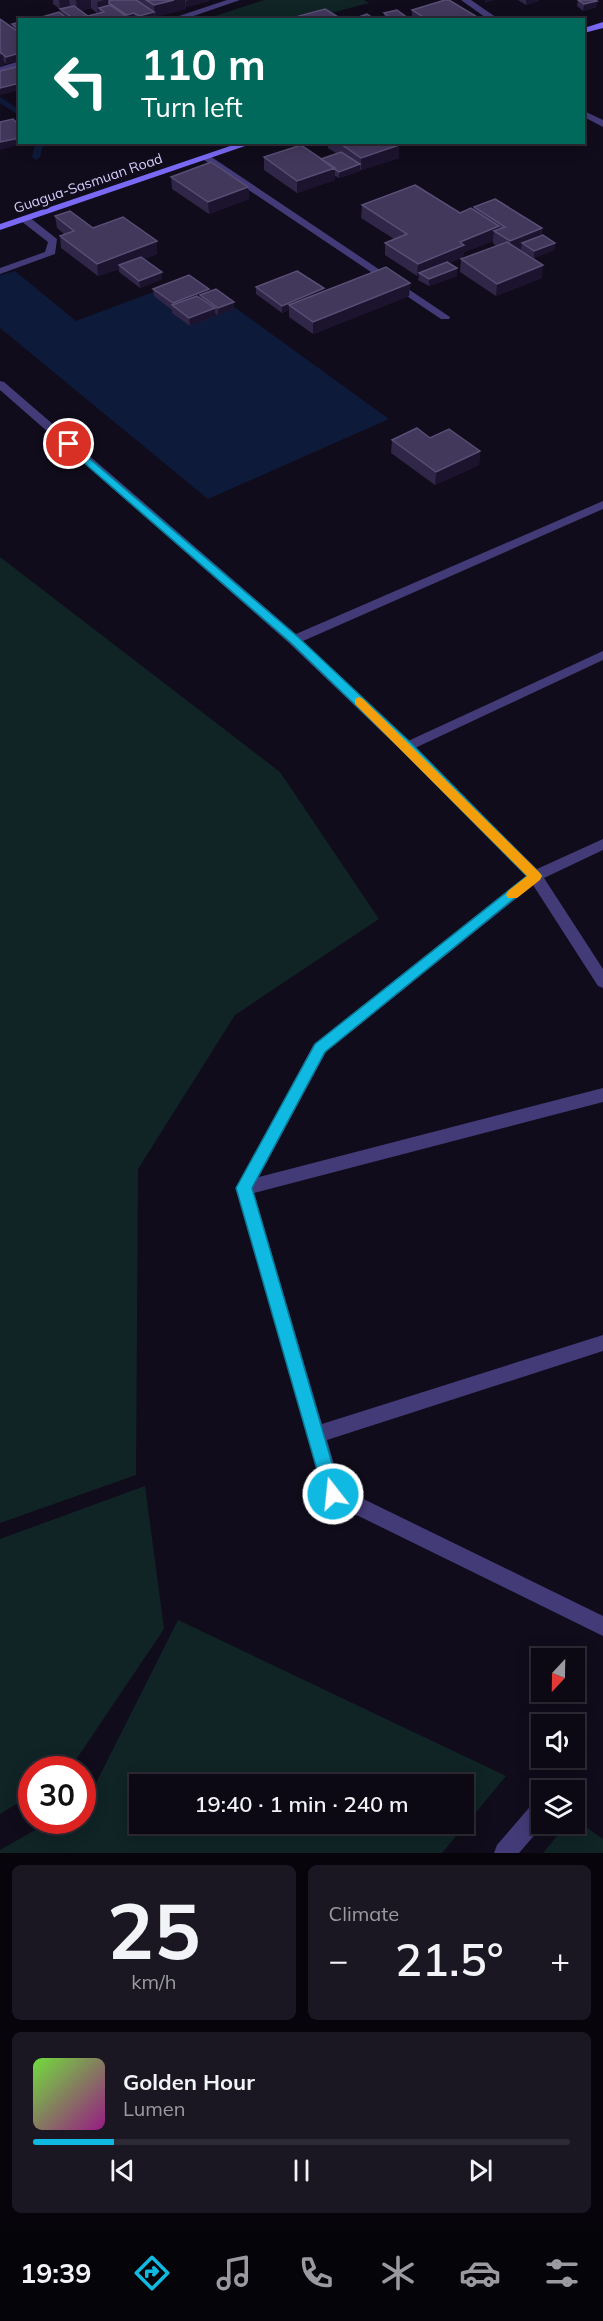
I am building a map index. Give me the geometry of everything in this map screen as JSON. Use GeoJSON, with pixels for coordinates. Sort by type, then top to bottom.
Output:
{"type":"FeatureCollection","features":[{"type":"Feature","properties":{"kind":"main road"},"geometry":{"type":"LineString","coordinates":[[585,31],[603,25]]}},
{"type":"Feature","properties":{"kind":"main road","name":"Guagua-Sasmuan Road"},"geometry":{"type":"LineString","coordinates":[[0,227],[247,144]]}},
{"type":"Feature","properties":{"kind":"street"},"geometry":{"type":"LineString","coordinates":[[178,18],[236,0]]}},
{"type":"Feature","properties":{"kind":"street"},"geometry":{"type":"LineString","coordinates":[[465,0],[493,18]]}},
{"type":"Feature","properties":{"kind":"street"},"geometry":{"type":"LineString","coordinates":[[0,70],[18,65]]}},
{"type":"Feature","properties":{"kind":"street"},"geometry":{"type":"LineString","coordinates":[[585,115],[603,124]]}},
{"type":"Feature","properties":{"kind":"street"},"geometry":{"type":"LineString","coordinates":[[207,158],[445,317]]}},
{"type":"Feature","properties":{"kind":"street"},"geometry":{"type":"LineString","coordinates":[[0,272],[50,254],[53,241],[25,219]]}},
{"type":"Feature","properties":{"kind":"street"},"geometry":{"type":"LineString","coordinates":[[0,384],[294,640],[406,747],[536,876],[603,982]]}},
{"type":"Feature","properties":{"kind":"street"},"geometry":{"type":"LineString","coordinates":[[294,640],[603,505]]}},
{"type":"Feature","properties":{"kind":"street"},"geometry":{"type":"LineString","coordinates":[[406,747],[603,655]]}},
{"type":"Feature","properties":{"kind":"street"},"geometry":{"type":"LineString","coordinates":[[598,1620],[333,1494],[244,1188],[320,1048],[536,876],[603,844]]}},
{"type":"Feature","properties":{"kind":"street"},"geometry":{"type":"LineString","coordinates":[[244,1188],[603,1095]]}},
{"type":"Feature","properties":{"kind":"street"},"geometry":{"type":"LineString","coordinates":[[316,1436],[603,1343]]}},
{"type":"Feature","properties":{"kind":"street"},"geometry":{"type":"LineString","coordinates":[[506,1853],[531,1823]]}},
{"type":"Feature","properties":{"kind":"green space"},"geometry":{"type":"Polygon","coordinates":[[[264,0],[364,0],[369,3],[312,18],[209,18],[264,0]]]}},
{"type":"Feature","properties":{"kind":"green space"},"geometry":{"type":"Polygon","coordinates":[[[0,557],[280,772],[379,919],[235,1015],[138,1169],[136,1475],[0,1523],[0,557]]]}},
{"type":"Feature","properties":{"kind":"green space"},"geometry":{"type":"Polygon","coordinates":[[[145,1486],[164,1629],[78,1756],[18,1756],[18,1803],[0,1814],[0,1539],[145,1486]]]}},
{"type":"Feature","properties":{"kind":"green space"},"geometry":{"type":"Polygon","coordinates":[[[178,1620],[506,1776],[474,1814],[474,1774],[129,1774],[129,1834],[458,1834],[442,1853],[0,1853],[0,1850],[28,1834],[96,1834],[96,1783],[178,1620]]]}},
{"type":"Feature","properties":{"kind":"green space"},"geometry":{"type":"Polygon","coordinates":[[[585,1826],[603,1839],[603,1853],[543,1853],[559,1834],[585,1834],[585,1826]]]}},
{"type":"Feature","properties":{"kind":"water"},"geometry":{"type":"Polygon","coordinates":[[[15,271],[76,321],[193,277],[389,419],[208,499],[0,328],[0,275],[15,271]]]}},
{"type":"Feature","properties":{"kind":"building"},"geometry":{"type":"Polygon","coordinates":[[[111,0],[136,0],[154,12],[139,16],[134,13],[127,15],[109,3],[111,0]]]}},
{"type":"Feature","properties":{"kind":"building"},"geometry":{"type":"Polygon","coordinates":[[[146,0],[174,0],[154,5],[146,0]]]}},
{"type":"Feature","properties":{"kind":"building"},"geometry":{"type":"Polygon","coordinates":[[[449,0],[479,18],[425,18],[412,10],[449,0]]]}},
{"type":"Feature","properties":{"kind":"building"},"geometry":{"type":"Polygon","coordinates":[[[578,0],[595,0],[597,1],[584,4],[578,0]]]}},
{"type":"Feature","properties":{"kind":"building"},"geometry":{"type":"Polygon","coordinates":[[[110,5],[129,18],[80,18],[85,16],[73,18],[60,9],[74,6],[88,16],[104,12],[99,8],[110,5]]]}},
{"type":"Feature","properties":{"kind":"building"},"geometry":{"type":"Polygon","coordinates":[[[325,9],[340,18],[302,18],[299,16],[325,9]]]}},
{"type":"Feature","properties":{"kind":"building"},"geometry":{"type":"Polygon","coordinates":[[[397,10],[408,18],[390,18],[384,13],[397,10]]]}},
{"type":"Feature","properties":{"kind":"building"},"geometry":{"type":"Polygon","coordinates":[[[59,12],[66,18],[38,18],[59,12]]]}},
{"type":"Feature","properties":{"kind":"building"},"geometry":{"type":"Polygon","coordinates":[[[367,14],[373,18],[356,18],[367,14]]]}},
{"type":"Feature","properties":{"kind":"building"},"geometry":{"type":"Polygon","coordinates":[[[0,19],[18,32],[18,54],[6,57],[0,52],[0,19]]]}},
{"type":"Feature","properties":{"kind":"building"},"geometry":{"type":"Polygon","coordinates":[[[18,66],[18,84],[0,88],[0,71],[18,66]]]}},
{"type":"Feature","properties":{"kind":"building"},"geometry":{"type":"Polygon","coordinates":[[[13,119],[18,124],[18,138],[0,142],[0,122],[13,119]]]}},
{"type":"Feature","properties":{"kind":"building"},"geometry":{"type":"Polygon","coordinates":[[[341,144],[399,145],[361,158],[341,144]]]}},
{"type":"Feature","properties":{"kind":"building"},"geometry":{"type":"Polygon","coordinates":[[[301,145],[335,168],[297,181],[264,157],[301,145]]]}},
{"type":"Feature","properties":{"kind":"building"},"geometry":{"type":"Polygon","coordinates":[[[341,152],[360,164],[339,172],[321,159],[341,152]]]}},
{"type":"Feature","properties":{"kind":"building"},"geometry":{"type":"Polygon","coordinates":[[[211,162],[248,187],[208,202],[171,177],[211,162]]]}},
{"type":"Feature","properties":{"kind":"building"},"geometry":{"type":"Polygon","coordinates":[[[415,185],[460,213],[471,208],[499,226],[460,242],[464,245],[418,264],[385,243],[407,234],[362,205],[415,185]]]}},
{"type":"Feature","properties":{"kind":"building"},"geometry":{"type":"Polygon","coordinates":[[[495,199],[542,228],[510,241],[494,231],[505,227],[474,207],[495,199]]]}},
{"type":"Feature","properties":{"kind":"building"},"geometry":{"type":"Polygon","coordinates":[[[70,211],[93,228],[123,217],[157,241],[97,264],[60,236],[74,231],[55,216],[70,211]]]}},
{"type":"Feature","properties":{"kind":"building"},"geometry":{"type":"Polygon","coordinates":[[[543,235],[555,243],[534,251],[522,243],[543,235]]]}},
{"type":"Feature","properties":{"kind":"building"},"geometry":{"type":"Polygon","coordinates":[[[507,242],[543,265],[497,284],[461,259],[507,242]]]}},
{"type":"Feature","properties":{"kind":"building"},"geometry":{"type":"Polygon","coordinates":[[[141,257],[162,272],[139,281],[119,265],[141,257]]]}},
{"type":"Feature","properties":{"kind":"building"},"geometry":{"type":"Polygon","coordinates":[[[447,262],[457,268],[429,279],[419,273],[447,262]]]}},
{"type":"Feature","properties":{"kind":"building"},"geometry":{"type":"Polygon","coordinates":[[[386,267],[410,283],[313,322],[289,305],[386,267]]]}},
{"type":"Feature","properties":{"kind":"building"},"geometry":{"type":"Polygon","coordinates":[[[297,271],[324,288],[282,306],[256,287],[297,271]]]}},
{"type":"Feature","properties":{"kind":"building"},"geometry":{"type":"Polygon","coordinates":[[[189,275],[209,289],[173,303],[153,289],[189,275]]]}},
{"type":"Feature","properties":{"kind":"building"},"geometry":{"type":"Polygon","coordinates":[[[216,289],[234,302],[218,308],[200,295],[216,289]]]}},
{"type":"Feature","properties":{"kind":"building"},"geometry":{"type":"Polygon","coordinates":[[[197,296],[215,308],[189,318],[172,305],[197,296]]]}},
{"type":"Feature","properties":{"kind":"building"},"geometry":{"type":"Polygon","coordinates":[[[417,428],[430,438],[449,429],[480,451],[436,472],[392,440],[417,428]]]}},
{"type":"Feature","properties":{"kind":"waterway"},"geometry":{"type":"LineString","coordinates":[[0,99],[18,112]]}},
{"type":"Feature","properties":{"kind":"waterway"},"geometry":{"type":"LineString","coordinates":[[36,157],[39,144]]}},
{"type":"Feature","properties":{"kind":"slow traffic"},"geometry":{"type":"LineString","coordinates":[[359,701],[536,876],[513,895]]}},
{"type":"Feature","properties":{"kind":"route"},"geometry":{"type":"LineString","coordinates":[[69,444],[294,640],[536,876],[320,1048],[244,1188],[333,1494]]}}]}
